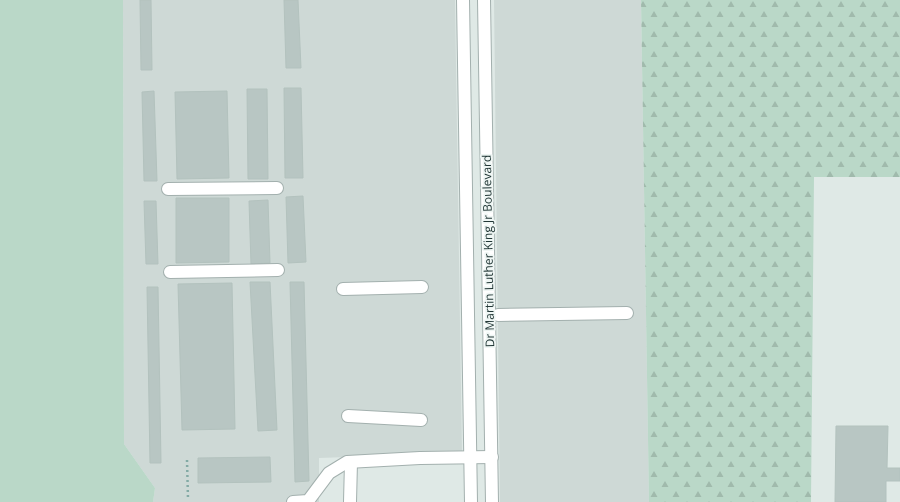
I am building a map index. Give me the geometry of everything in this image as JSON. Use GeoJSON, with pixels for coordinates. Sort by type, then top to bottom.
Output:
{"type":"FeatureCollection","features":[{"type":"Feature","properties":{"kind":"street","name":"Dr Martin Luther King Jr Boulevard"},"geometry":{"type":"LineString","coordinates":[[463,0],[471,502]]}},
{"type":"Feature","properties":{"kind":"street","name":"Dr Martin Luther King Jr Boulevard"},"geometry":{"type":"LineString","coordinates":[[484,0],[492,502]]}},
{"type":"Feature","properties":{"kind":"street"},"geometry":{"type":"LineString","coordinates":[[465,146],[486,146]]}},
{"type":"Feature","properties":{"kind":"street"},"geometry":{"type":"LineString","coordinates":[[168,189],[277,188]]}},
{"type":"Feature","properties":{"kind":"street"},"geometry":{"type":"LineString","coordinates":[[170,272],[278,270]]}},
{"type":"Feature","properties":{"kind":"street"},"geometry":{"type":"LineString","coordinates":[[343,290],[422,287]]}},
{"type":"Feature","properties":{"kind":"street"},"geometry":{"type":"LineString","coordinates":[[498,315],[627,313]]}},
{"type":"Feature","properties":{"kind":"street"},"geometry":{"type":"LineString","coordinates":[[348,416],[420,420]]}},
{"type":"Feature","properties":{"kind":"street"},"geometry":{"type":"LineString","coordinates":[[293,502],[308,501],[329,473],[347,462],[470,456],[492,457]]}},
{"type":"Feature","properties":{"kind":"street"},"geometry":{"type":"LineString","coordinates":[[350,502],[351,462]]}},
{"type":"Feature","properties":{"kind":"path"},"geometry":{"type":"LineString","coordinates":[[187,460],[188,499]]}},
{"type":"Feature","properties":{"kind":"shaded area"},"geometry":{"type":"Polygon","coordinates":[[[123,0],[455,0],[462,453],[319,458],[319,502],[153,502],[155,488],[124,444],[123,0]]]}},
{"type":"Feature","properties":{"kind":"shaded area"},"geometry":{"type":"Polygon","coordinates":[[[494,0],[641,0],[649,502],[500,502],[494,0]]]}},
{"type":"Feature","properties":{"kind":"green space"},"geometry":{"type":"Polygon","coordinates":[[[0,0],[123,0],[124,444],[155,488],[153,502],[0,502],[0,0]]]}},
{"type":"Feature","properties":{"kind":"green space"},"geometry":{"type":"Polygon","coordinates":[[[641,0],[900,0],[900,177],[814,177],[811,502],[649,502],[641,0]]]}},
{"type":"Feature","properties":{"kind":"building"},"geometry":{"type":"Polygon","coordinates":[[[140,0],[151,0],[152,70],[141,70],[140,0]]]}},
{"type":"Feature","properties":{"kind":"building"},"geometry":{"type":"Polygon","coordinates":[[[284,0],[298,0],[301,68],[286,68],[284,0]]]}},
{"type":"Feature","properties":{"kind":"building"},"geometry":{"type":"Polygon","coordinates":[[[284,88],[301,88],[303,178],[285,178],[284,88]]]}},
{"type":"Feature","properties":{"kind":"building"},"geometry":{"type":"Polygon","coordinates":[[[247,89],[267,89],[268,179],[248,179],[247,89]]]}},
{"type":"Feature","properties":{"kind":"building"},"geometry":{"type":"Polygon","coordinates":[[[154,91],[157,181],[144,181],[142,92],[154,91]]]}},
{"type":"Feature","properties":{"kind":"building"},"geometry":{"type":"Polygon","coordinates":[[[227,91],[229,178],[177,179],[175,92],[227,91]]]}},
{"type":"Feature","properties":{"kind":"building"},"geometry":{"type":"Polygon","coordinates":[[[303,196],[306,262],[288,263],[286,197],[303,196]]]}},
{"type":"Feature","properties":{"kind":"building"},"geometry":{"type":"Polygon","coordinates":[[[176,198],[229,198],[229,262],[176,263],[176,198]]]}},
{"type":"Feature","properties":{"kind":"building"},"geometry":{"type":"Polygon","coordinates":[[[268,200],[270,263],[251,264],[249,201],[268,200]]]}},
{"type":"Feature","properties":{"kind":"building"},"geometry":{"type":"Polygon","coordinates":[[[144,201],[156,201],[158,264],[146,264],[144,201]]]}},
{"type":"Feature","properties":{"kind":"building"},"geometry":{"type":"Polygon","coordinates":[[[250,282],[270,282],[277,430],[258,431],[250,282]]]}},
{"type":"Feature","properties":{"kind":"building"},"geometry":{"type":"Polygon","coordinates":[[[290,282],[304,282],[309,481],[295,482],[290,282]]]}},
{"type":"Feature","properties":{"kind":"building"},"geometry":{"type":"Polygon","coordinates":[[[232,283],[235,429],[182,430],[178,284],[232,283]]]}},
{"type":"Feature","properties":{"kind":"building"},"geometry":{"type":"Polygon","coordinates":[[[147,287],[158,287],[161,463],[150,463],[147,287]]]}},
{"type":"Feature","properties":{"kind":"building"},"geometry":{"type":"Polygon","coordinates":[[[836,426],[888,426],[887,468],[900,468],[900,481],[886,481],[886,502],[835,502],[836,426]]]}},
{"type":"Feature","properties":{"kind":"building"},"geometry":{"type":"Polygon","coordinates":[[[270,457],[271,482],[198,483],[198,458],[270,457]]]}}]}
